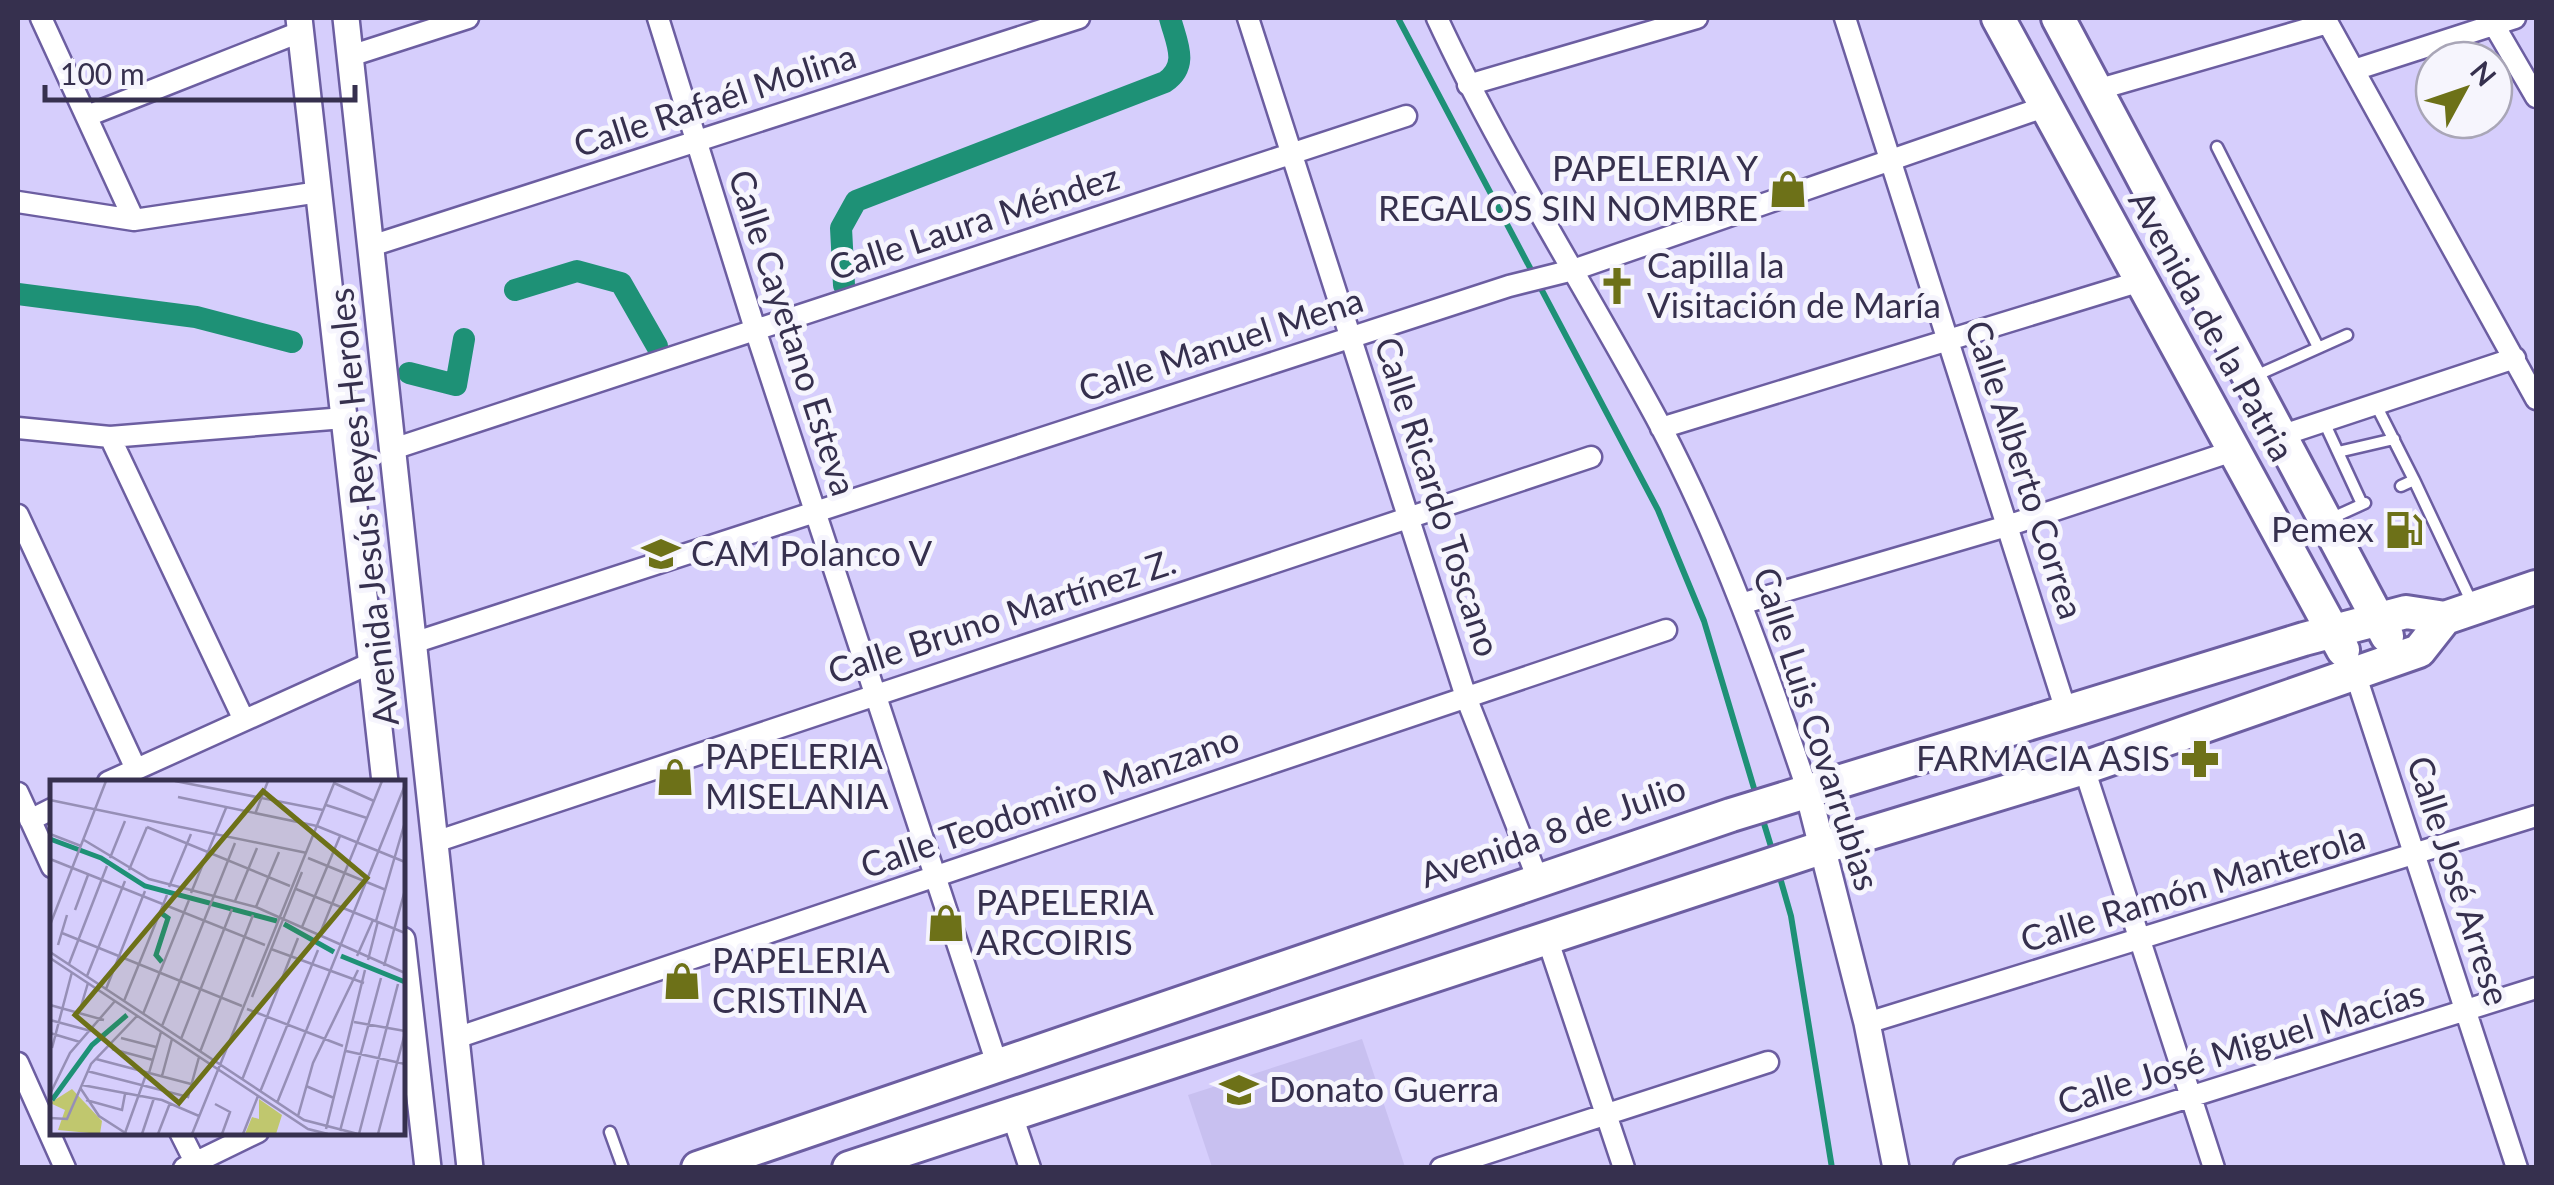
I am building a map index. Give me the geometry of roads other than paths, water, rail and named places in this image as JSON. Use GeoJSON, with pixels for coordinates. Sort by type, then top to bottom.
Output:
{"type":"FeatureCollection","features":[{"type":"Feature","properties":{"kind":"main road","name":"Avenida de la Patria"},"geometry":{"type":"LineString","coordinates":[[1998,18],[2355,673]]}},
{"type":"Feature","properties":{"kind":"main road","name":"Avenida de la Patria"},"geometry":{"type":"LineString","coordinates":[[2058,18],[2284,434],[2399,658]]}},
{"type":"Feature","properties":{"kind":"main road","name":"Avenida 8 de Julio"},"geometry":{"type":"LineString","coordinates":[[698,1168],[1731,814],[2333,632],[2406,612],[2460,613],[2536,587]]}},
{"type":"Feature","properties":{"kind":"main road","name":"Avenida 8 de Julio"},"geometry":{"type":"LineString","coordinates":[[853,1167],[924,1150],[1012,1115],[1547,938],[2084,768],[2419,651],[2460,613]]}},
{"type":"Feature","properties":{"kind":"street"},"geometry":{"type":"LineString","coordinates":[[41,18],[134,220]]}},
{"type":"Feature","properties":{"kind":"street","name":"Avenida Jesús Reyes Heroles"},"geometry":{"type":"LineString","coordinates":[[346,18],[470,1168]]}},
{"type":"Feature","properties":{"kind":"street"},"geometry":{"type":"LineString","coordinates":[[350,56],[468,18]]}},
{"type":"Feature","properties":{"kind":"street","name":"Calle Cayetano Esteva"},"geometry":{"type":"LineString","coordinates":[[658,18],[755,329],[998,1067]]}},
{"type":"Feature","properties":{"kind":"street","name":"Calle Rafaél Molina"},"geometry":{"type":"LineString","coordinates":[[371,246],[1079,18]]}},
{"type":"Feature","properties":{"kind":"street","name":"Calle Ricardo Toscano"},"geometry":{"type":"LineString","coordinates":[[1248,18],[1466,697],[1537,878]]}},
{"type":"Feature","properties":{"kind":"street","name":"Calle Luis Covarrubias"},"geometry":{"type":"LineString","coordinates":[[1438,18],[1468,85],[1568,270],[1661,428],[1744,603],[1811,852],[1868,1023],[1896,1168]]}},
{"type":"Feature","properties":{"kind":"street"},"geometry":{"type":"LineString","coordinates":[[1468,85],[1696,18]]}},
{"type":"Feature","properties":{"kind":"street","name":"Calle Alberto Correa"},"geometry":{"type":"LineString","coordinates":[[1845,18],[2068,714]]}},
{"type":"Feature","properties":{"kind":"street"},"geometry":{"type":"LineString","coordinates":[[2354,70],[2492,21],[2515,18]]}},
{"type":"Feature","properties":{"kind":"street"},"geometry":{"type":"LineString","coordinates":[[2096,90],[2326,20],[2536,399]]}},
{"type":"Feature","properties":{"kind":"street"},"geometry":{"type":"LineString","coordinates":[[2492,21],[2536,97]]}},
{"type":"Feature","properties":{"kind":"street"},"geometry":{"type":"LineString","coordinates":[[87,116],[300,25]]}},
{"type":"Feature","properties":{"kind":"street","name":"Avenida Jesús Reyes Heroles"},"geometry":{"type":"LineString","coordinates":[[300,25],[385,780]]}},
{"type":"Feature","properties":{"kind":"street","name":"Calle Manuel Mena"},"geometry":{"type":"LineString","coordinates":[[413,643],[1568,270],[2046,106]]}},
{"type":"Feature","properties":{"kind":"street","name":"Calle Laura Méndez"},"geometry":{"type":"LineString","coordinates":[[392,449],[1406,116]]}},
{"type":"Feature","properties":{"kind":"street"},"geometry":{"type":"LineString","coordinates":[[18,202],[134,220],[318,192]]}},
{"type":"Feature","properties":{"kind":"street"},"geometry":{"type":"LineString","coordinates":[[1661,428],[1949,343],[2141,281]]}},
{"type":"Feature","properties":{"kind":"street"},"geometry":{"type":"LineString","coordinates":[[2284,434],[2515,358]]}},
{"type":"Feature","properties":{"kind":"street"},"geometry":{"type":"LineString","coordinates":[[18,428],[110,437],[344,418]]}},
{"type":"Feature","properties":{"kind":"street"},"geometry":{"type":"LineString","coordinates":[[110,437],[242,718]]}},
{"type":"Feature","properties":{"kind":"street"},"geometry":{"type":"LineString","coordinates":[[1744,603],[2007,526],[2234,451]]}},
{"type":"Feature","properties":{"kind":"street","name":"Calle Bruno Martínez Z."},"geometry":{"type":"LineString","coordinates":[[434,842],[1591,456]]}},
{"type":"Feature","properties":{"kind":"street"},"geometry":{"type":"LineString","coordinates":[[18,515],[136,769]]}},
{"type":"Feature","properties":{"kind":"street","name":"Calle Teodomiro Manzano"},"geometry":{"type":"LineString","coordinates":[[456,1038],[1666,630]]}},
{"type":"Feature","properties":{"kind":"street"},"geometry":{"type":"LineString","coordinates":[[112,780],[242,718],[371,663]]}},
{"type":"Feature","properties":{"kind":"street","name":"Calle José Arrese"},"geometry":{"type":"LineString","coordinates":[[2355,673],[2518,1168]]}},
{"type":"Feature","properties":{"kind":"street"},"geometry":{"type":"LineString","coordinates":[[2084,768],[2214,1168]]}},
{"type":"Feature","properties":{"kind":"street"},"geometry":{"type":"LineString","coordinates":[[18,797],[50,863]]}},
{"type":"Feature","properties":{"kind":"street"},"geometry":{"type":"LineString","coordinates":[[30,820],[50,810]]}},
{"type":"Feature","properties":{"kind":"street","name":"Calle Ramón Manterola"},"geometry":{"type":"LineString","coordinates":[[1868,1023],[2536,816]]}},
{"type":"Feature","properties":{"kind":"street"},"geometry":{"type":"LineString","coordinates":[[1547,938],[1624,1168]]}},
{"type":"Feature","properties":{"kind":"street","name":"Calle José Miguel Macías"},"geometry":{"type":"LineString","coordinates":[[1964,1168],[2536,988]]}},
{"type":"Feature","properties":{"kind":"street"},"geometry":{"type":"LineString","coordinates":[[405,992],[409,1062],[428,1168]]}},
{"type":"Feature","properties":{"kind":"street"},"geometry":{"type":"LineString","coordinates":[[1441,1168],[1768,1062]]}},
{"type":"Feature","properties":{"kind":"street"},"geometry":{"type":"LineString","coordinates":[[18,1063],[50,1134]]}},
{"type":"Feature","properties":{"kind":"street"},"geometry":{"type":"LineString","coordinates":[[1012,1115],[1030,1168]]}},
{"type":"Feature","properties":{"kind":"street"},"geometry":{"type":"LineString","coordinates":[[50,1135],[65,1168]]}},
{"type":"Feature","properties":{"kind":"street"},"geometry":{"type":"LineString","coordinates":[[181,1135],[189,1165],[252,1135]]}},
{"type":"Feature","properties":{"kind":"lane"},"geometry":{"type":"LineString","coordinates":[[2217,148],[2318,347]]}},
{"type":"Feature","properties":{"kind":"lane"},"geometry":{"type":"LineString","coordinates":[[2252,378],[2346,335]]}},
{"type":"Feature","properties":{"kind":"lane"},"geometry":{"type":"LineString","coordinates":[[2376,404],[2414,480],[2460,613]]}},
{"type":"Feature","properties":{"kind":"lane"},"geometry":{"type":"LineString","coordinates":[[2324,422],[2364,503],[2328,520]]}},
{"type":"Feature","properties":{"kind":"lane"},"geometry":{"type":"LineString","coordinates":[[2338,452],[2394,439]]}},
{"type":"Feature","properties":{"kind":"lane"},"geometry":{"type":"LineString","coordinates":[[2402,486],[2414,480]]}},
{"type":"Feature","properties":{"kind":"lane"},"geometry":{"type":"LineString","coordinates":[[610,1132],[623,1168]]}},
{"type":"Feature","properties":{"kind":"waterway"},"geometry":{"type":"LineString","coordinates":[[844,285],[841,228],[856,201],[1165,82],[1179,61],[1170,18]]}},
{"type":"Feature","properties":{"kind":"waterway"},"geometry":{"type":"LineString","coordinates":[[1398,18],[1658,510],[1704,621],[1756,795]]}},
{"type":"Feature","properties":{"kind":"waterway"},"geometry":{"type":"LineString","coordinates":[[515,290],[577,271],[621,283],[657,346]]}},
{"type":"Feature","properties":{"kind":"waterway"},"geometry":{"type":"LineString","coordinates":[[18,294],[196,317],[292,342]]}},
{"type":"Feature","properties":{"kind":"waterway"},"geometry":{"type":"LineString","coordinates":[[409,373],[456,385],[464,339]]}},
{"type":"Feature","properties":{"kind":"waterway"},"geometry":{"type":"LineString","coordinates":[[1762,817],[1773,853]]}},
{"type":"Feature","properties":{"kind":"waterway"},"geometry":{"type":"LineString","coordinates":[[1779,874],[1791,916],[1832,1168]]}},
{"type":"Feature","properties":{"kind":"place","name":"PAPELERIA Y REGALOS SIN NOMBRE"},"geometry":{"type":"Point","coordinates":[1788,189]}},
{"type":"Feature","properties":{"kind":"place","name":"Capilla la Visitación de María"},"geometry":{"type":"Point","coordinates":[1617,286]}},
{"type":"Feature","properties":{"kind":"place","name":"Pemex"},"geometry":{"type":"Point","coordinates":[2404,530]}},
{"type":"Feature","properties":{"kind":"place","name":"CAM Polanco V"},"geometry":{"type":"Point","coordinates":[661,554]}},
{"type":"Feature","properties":{"kind":"place","name":"FARMACIA ASIS"},"geometry":{"type":"Point","coordinates":[2200,759]}},
{"type":"Feature","properties":{"kind":"place","name":"PAPELERIA MISELANIA"},"geometry":{"type":"Point","coordinates":[675,777]}},
{"type":"Feature","properties":{"kind":"place","name":"PAPELERIA ARCOIRIS"},"geometry":{"type":"Point","coordinates":[946,923]}},
{"type":"Feature","properties":{"kind":"place","name":"PAPELERIA CRISTINA"},"geometry":{"type":"Point","coordinates":[682,981]}},
{"type":"Feature","properties":{"kind":"place","name":"Donato Guerra"},"geometry":{"type":"Point","coordinates":[1239,1090]}}]}
